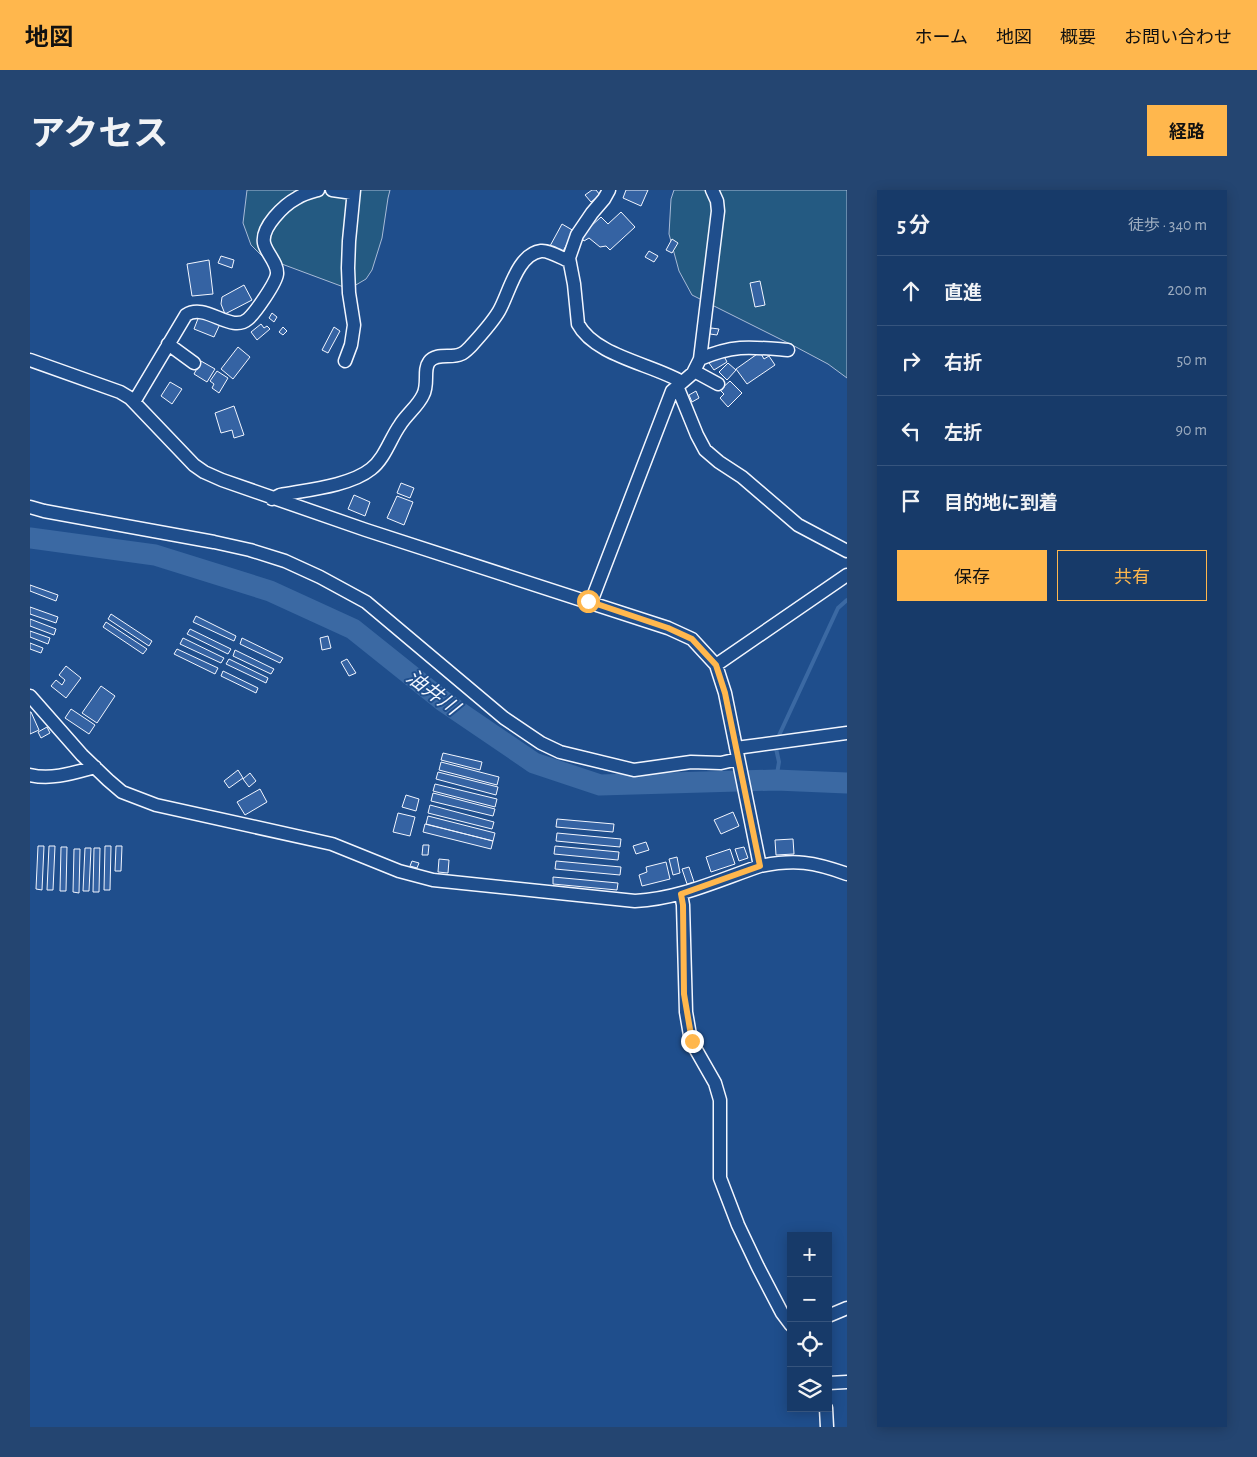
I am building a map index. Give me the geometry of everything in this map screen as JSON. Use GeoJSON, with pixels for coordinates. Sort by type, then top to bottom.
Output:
{"type":"FeatureCollection","features":[{"type":"Feature","properties":{"kind":"street"},"geometry":{"type":"LineString","coordinates":[[134,402],[186,315],[194,311],[203,312],[235,323],[248,319],[277,276],[277,269],[264,244],[266,230],[274,217],[296,198],[318,190]]}},
{"type":"Feature","properties":{"kind":"street"},"geometry":{"type":"LineString","coordinates":[[332,190],[354,191],[348,268],[349,293],[354,325],[351,345],[345,361]]}},
{"type":"Feature","properties":{"kind":"street"},"geometry":{"type":"LineString","coordinates":[[610,190],[592,213],[571,251],[569,261],[574,284],[575,311],[580,329],[591,340],[609,351],[629,361],[667,373],[680,384],[697,435],[705,450],[742,477],[798,525],[847,551]]}},
{"type":"Feature","properties":{"kind":"street"},"geometry":{"type":"LineString","coordinates":[[591,602],[672,391],[694,371],[700,359],[718,211],[717,201],[712,190]]}},
{"type":"Feature","properties":{"kind":"street"},"geometry":{"type":"LineString","coordinates":[[272,499],[280,495],[343,481],[364,474],[373,468],[383,456],[400,425],[423,395],[427,383],[426,368],[430,360],[436,357],[461,354],[470,347],[498,313],[514,277],[535,252],[544,251],[569,261]]}},
{"type":"Feature","properties":{"kind":"street"},"geometry":{"type":"LineString","coordinates":[[168,344],[194,363]]}},
{"type":"Feature","properties":{"kind":"street"},"geometry":{"type":"LineString","coordinates":[[700,359],[715,352],[740,347],[788,350]]}},
{"type":"Feature","properties":{"kind":"street"},"geometry":{"type":"LineString","coordinates":[[30,360],[120,392],[134,402],[183,455],[199,468],[222,480],[272,499],[591,602],[681,633],[692,639],[716,665],[725,693],[760,866]]}},
{"type":"Feature","properties":{"kind":"street"},"geometry":{"type":"LineString","coordinates":[[694,371],[718,384]]}},
{"type":"Feature","properties":{"kind":"street"},"geometry":{"type":"LineString","coordinates":[[30,507],[250,550],[285,561],[320,577],[366,602],[504,718],[541,743],[560,752],[634,770],[691,762],[721,763],[738,760],[775,743],[847,733]]}},
{"type":"Feature","properties":{"kind":"street"},"geometry":{"type":"LineString","coordinates":[[716,665],[847,575]]}},
{"type":"Feature","properties":{"kind":"street"},"geometry":{"type":"LineString","coordinates":[[30,696],[94,767],[122,792],[156,804],[332,844],[399,871],[433,880],[618,900],[654,900],[681,894],[760,866],[798,861],[822,865],[847,874]]}},
{"type":"Feature","properties":{"kind":"street"},"geometry":{"type":"LineString","coordinates":[[30,775],[48,777],[69,775],[94,767]]}},
{"type":"Feature","properties":{"kind":"street"},"geometry":{"type":"LineString","coordinates":[[681,894],[683,905],[686,1012],[692,1041],[714,1083],[720,1100],[720,1178],[738,1225],[758,1267],[789,1322]]}},
{"type":"Feature","properties":{"kind":"street"},"geometry":{"type":"LineString","coordinates":[[832,1314],[847,1308]]}},
{"type":"Feature","properties":{"kind":"street"},"geometry":{"type":"LineString","coordinates":[[832,1384],[847,1382]]}},
{"type":"Feature","properties":{"kind":"street"},"geometry":{"type":"LineString","coordinates":[[826,1412],[826,1427]]}},
{"type":"Feature","properties":{"kind":"shaded area"},"geometry":{"type":"Polygon","coordinates":[[[247,190],[390,190],[382,238],[372,270],[366,279],[349,289],[263,257],[251,245],[243,223],[247,190]]]}},
{"type":"Feature","properties":{"kind":"shaded area"},"geometry":{"type":"Polygon","coordinates":[[[674,190],[847,190],[847,378],[828,364],[692,295],[679,271],[669,234],[671,199],[674,190]]]}},
{"type":"Feature","properties":{"kind":"building"},"geometry":{"type":"Polygon","coordinates":[[[592,190],[596,190],[600,195],[591,202],[585,195],[592,190]]]}},
{"type":"Feature","properties":{"kind":"building"},"geometry":{"type":"Polygon","coordinates":[[[626,190],[648,190],[641,206],[623,198],[626,190]]]}},
{"type":"Feature","properties":{"kind":"building"},"geometry":{"type":"Polygon","coordinates":[[[621,212],[635,227],[610,250],[606,246],[600,247],[589,238],[584,241],[580,236],[601,217],[608,224],[621,212]]]}},
{"type":"Feature","properties":{"kind":"building"},"geometry":{"type":"Polygon","coordinates":[[[562,224],[574,231],[562,253],[550,246],[562,224]]]}},
{"type":"Feature","properties":{"kind":"building"},"geometry":{"type":"Polygon","coordinates":[[[672,239],[678,243],[672,253],[666,250],[672,239]]]}},
{"type":"Feature","properties":{"kind":"building"},"geometry":{"type":"Polygon","coordinates":[[[649,251],[658,256],[654,262],[645,257],[649,251]]]}},
{"type":"Feature","properties":{"kind":"building"},"geometry":{"type":"Polygon","coordinates":[[[221,256],[234,260],[232,268],[218,263],[221,256]]]}},
{"type":"Feature","properties":{"kind":"building"},"geometry":{"type":"Polygon","coordinates":[[[209,260],[213,294],[192,296],[187,264],[209,260]]]}},
{"type":"Feature","properties":{"kind":"building"},"geometry":{"type":"Polygon","coordinates":[[[760,281],[765,305],[755,307],[750,283],[760,281]]]}},
{"type":"Feature","properties":{"kind":"building"},"geometry":{"type":"Polygon","coordinates":[[[244,285],[252,300],[225,314],[221,304],[222,297],[244,285]]]}},
{"type":"Feature","properties":{"kind":"building"},"geometry":{"type":"Polygon","coordinates":[[[272,313],[277,317],[274,322],[269,318],[272,313]]]}},
{"type":"Feature","properties":{"kind":"building"},"geometry":{"type":"Polygon","coordinates":[[[199,316],[220,324],[214,337],[194,329],[199,316]]]}},
{"type":"Feature","properties":{"kind":"building"},"geometry":{"type":"Polygon","coordinates":[[[261,324],[264,328],[267,326],[270,329],[257,340],[251,332],[261,324]]]}},
{"type":"Feature","properties":{"kind":"building"},"geometry":{"type":"Polygon","coordinates":[[[283,327],[287,331],[283,335],[279,332],[283,327]]]}},
{"type":"Feature","properties":{"kind":"building"},"geometry":{"type":"Polygon","coordinates":[[[334,327],[340,331],[328,353],[322,350],[334,327]]]}},
{"type":"Feature","properties":{"kind":"building"},"geometry":{"type":"Polygon","coordinates":[[[711,328],[719,329],[717,335],[710,334],[711,328]]]}},
{"type":"Feature","properties":{"kind":"building"},"geometry":{"type":"Polygon","coordinates":[[[238,347],[250,357],[233,379],[221,369],[238,347]]]}},
{"type":"Feature","properties":{"kind":"building"},"geometry":{"type":"Polygon","coordinates":[[[760,352],[764,359],[769,356],[775,365],[747,384],[736,369],[760,352]]]}},
{"type":"Feature","properties":{"kind":"building"},"geometry":{"type":"Polygon","coordinates":[[[723,354],[727,362],[714,370],[709,363],[723,354]]]}},
{"type":"Feature","properties":{"kind":"building"},"geometry":{"type":"Polygon","coordinates":[[[201,361],[215,369],[207,382],[194,374],[201,361]]]}},
{"type":"Feature","properties":{"kind":"building"},"geometry":{"type":"Polygon","coordinates":[[[728,363],[736,370],[727,380],[719,372],[728,363]]]}},
{"type":"Feature","properties":{"kind":"building"},"geometry":{"type":"Polygon","coordinates":[[[217,371],[228,378],[219,393],[212,388],[214,384],[210,381],[217,371]]]}},
{"type":"Feature","properties":{"kind":"building"},"geometry":{"type":"Polygon","coordinates":[[[730,381],[742,393],[728,407],[720,398],[724,394],[720,390],[730,381]]]}},
{"type":"Feature","properties":{"kind":"building"},"geometry":{"type":"Polygon","coordinates":[[[170,382],[182,389],[172,404],[161,396],[170,382]]]}},
{"type":"Feature","properties":{"kind":"building"},"geometry":{"type":"Polygon","coordinates":[[[696,391],[699,398],[692,402],[689,395],[696,391]]]}},
{"type":"Feature","properties":{"kind":"building"},"geometry":{"type":"Polygon","coordinates":[[[234,406],[244,435],[234,438],[232,430],[221,433],[215,413],[234,406]]]}},
{"type":"Feature","properties":{"kind":"building"},"geometry":{"type":"Polygon","coordinates":[[[401,483],[414,488],[410,498],[397,493],[401,483]]]}},
{"type":"Feature","properties":{"kind":"building"},"geometry":{"type":"Polygon","coordinates":[[[354,495],[370,502],[365,516],[348,509],[354,495]]]}},
{"type":"Feature","properties":{"kind":"building"},"geometry":{"type":"Polygon","coordinates":[[[397,496],[413,502],[404,525],[387,518],[397,496]]]}},
{"type":"Feature","properties":{"kind":"building"},"geometry":{"type":"Polygon","coordinates":[[[30,585],[58,595],[56,601],[30,591],[30,585]]]}},
{"type":"Feature","properties":{"kind":"building"},"geometry":{"type":"Polygon","coordinates":[[[30,607],[58,617],[56,623],[30,614],[30,607]]]}},
{"type":"Feature","properties":{"kind":"building"},"geometry":{"type":"Polygon","coordinates":[[[111,614],[152,641],[149,646],[108,619],[111,614]]]}},
{"type":"Feature","properties":{"kind":"building"},"geometry":{"type":"Polygon","coordinates":[[[196,616],[236,636],[234,641],[193,622],[196,616]]]}},
{"type":"Feature","properties":{"kind":"building"},"geometry":{"type":"Polygon","coordinates":[[[30,619],[56,629],[54,635],[30,626],[30,619]]]}},
{"type":"Feature","properties":{"kind":"building"},"geometry":{"type":"Polygon","coordinates":[[[106,622],[147,649],[143,654],[103,627],[106,622]]]}},
{"type":"Feature","properties":{"kind":"building"},"geometry":{"type":"Polygon","coordinates":[[[190,629],[231,649],[228,654],[187,634],[190,629]]]}},
{"type":"Feature","properties":{"kind":"building"},"geometry":{"type":"Polygon","coordinates":[[[30,631],[50,638],[48,644],[30,637],[30,631]]]}},
{"type":"Feature","properties":{"kind":"building"},"geometry":{"type":"Polygon","coordinates":[[[328,636],[331,648],[322,650],[320,638],[328,636]]]}},
{"type":"Feature","properties":{"kind":"building"},"geometry":{"type":"Polygon","coordinates":[[[183,638],[224,658],[221,663],[180,644],[183,638]]]}},
{"type":"Feature","properties":{"kind":"building"},"geometry":{"type":"Polygon","coordinates":[[[242,638],[283,658],[280,663],[240,644],[242,638]]]}},
{"type":"Feature","properties":{"kind":"building"},"geometry":{"type":"Polygon","coordinates":[[[30,643],[43,648],[41,653],[30,649],[30,643]]]}},
{"type":"Feature","properties":{"kind":"building"},"geometry":{"type":"Polygon","coordinates":[[[177,649],[218,668],[215,674],[174,654],[177,649]]]}},
{"type":"Feature","properties":{"kind":"building"},"geometry":{"type":"Polygon","coordinates":[[[235,650],[274,669],[271,674],[233,656],[235,650]]]}},
{"type":"Feature","properties":{"kind":"building"},"geometry":{"type":"Polygon","coordinates":[[[229,659],[268,678],[266,683],[226,664],[229,659]]]}},
{"type":"Feature","properties":{"kind":"building"},"geometry":{"type":"Polygon","coordinates":[[[347,659],[356,673],[349,676],[341,662],[347,659]]]}},
{"type":"Feature","properties":{"kind":"building"},"geometry":{"type":"Polygon","coordinates":[[[66,666],[81,678],[66,698],[51,686],[56,680],[62,685],[65,680],[59,675],[66,666]]]}},
{"type":"Feature","properties":{"kind":"building"},"geometry":{"type":"Polygon","coordinates":[[[223,671],[258,688],[256,693],[221,676],[223,671]]]}},
{"type":"Feature","properties":{"kind":"building"},"geometry":{"type":"Polygon","coordinates":[[[101,686],[115,696],[97,723],[82,713],[101,686]]]}},
{"type":"Feature","properties":{"kind":"building"},"geometry":{"type":"Polygon","coordinates":[[[71,709],[95,725],[89,734],[65,718],[71,709]]]}},
{"type":"Feature","properties":{"kind":"building"},"geometry":{"type":"Polygon","coordinates":[[[30,712],[39,730],[30,734],[30,712]]]}},
{"type":"Feature","properties":{"kind":"building"},"geometry":{"type":"Polygon","coordinates":[[[47,727],[50,733],[41,738],[38,732],[47,727]]]}},
{"type":"Feature","properties":{"kind":"building"},"geometry":{"type":"Polygon","coordinates":[[[443,753],[482,762],[480,770],[441,760],[443,753]]]}},
{"type":"Feature","properties":{"kind":"building"},"geometry":{"type":"Polygon","coordinates":[[[441,762],[499,777],[497,785],[439,770],[441,762]]]}},
{"type":"Feature","properties":{"kind":"building"},"geometry":{"type":"Polygon","coordinates":[[[238,770],[243,778],[229,788],[224,781],[238,770]]]}},
{"type":"Feature","properties":{"kind":"building"},"geometry":{"type":"Polygon","coordinates":[[[438,772],[498,787],[496,795],[436,779],[438,772]]]}},
{"type":"Feature","properties":{"kind":"building"},"geometry":{"type":"Polygon","coordinates":[[[250,773],[256,781],[249,787],[243,779],[250,773]]]}},
{"type":"Feature","properties":{"kind":"building"},"geometry":{"type":"Polygon","coordinates":[[[435,784],[497,799],[495,807],[433,791],[435,784]]]}},
{"type":"Feature","properties":{"kind":"building"},"geometry":{"type":"Polygon","coordinates":[[[260,789],[267,802],[245,815],[237,802],[260,789]]]}},
{"type":"Feature","properties":{"kind":"building"},"geometry":{"type":"Polygon","coordinates":[[[433,793],[495,809],[493,816],[431,801],[433,793]]]}},
{"type":"Feature","properties":{"kind":"building"},"geometry":{"type":"Polygon","coordinates":[[[406,795],[419,799],[416,811],[402,807],[406,795]]]}},
{"type":"Feature","properties":{"kind":"building"},"geometry":{"type":"Polygon","coordinates":[[[430,805],[494,822],[492,829],[428,813],[430,805]]]}},
{"type":"Feature","properties":{"kind":"building"},"geometry":{"type":"Polygon","coordinates":[[[733,812],[739,826],[721,834],[714,820],[733,812]]]}},
{"type":"Feature","properties":{"kind":"building"},"geometry":{"type":"Polygon","coordinates":[[[398,813],[415,817],[410,836],[393,832],[398,813]]]}},
{"type":"Feature","properties":{"kind":"building"},"geometry":{"type":"Polygon","coordinates":[[[428,816],[495,833],[493,841],[426,824],[428,816]]]}},
{"type":"Feature","properties":{"kind":"building"},"geometry":{"type":"Polygon","coordinates":[[[557,819],[614,824],[613,832],[556,827],[557,819]]]}},
{"type":"Feature","properties":{"kind":"building"},"geometry":{"type":"Polygon","coordinates":[[[425,824],[493,841],[491,849],[423,832],[425,824]]]}},
{"type":"Feature","properties":{"kind":"building"},"geometry":{"type":"Polygon","coordinates":[[[557,833],[621,839],[620,847],[556,841],[557,833]]]}},
{"type":"Feature","properties":{"kind":"building"},"geometry":{"type":"Polygon","coordinates":[[[793,839],[794,854],[776,855],[775,840],[793,839]]]}},
{"type":"Feature","properties":{"kind":"building"},"geometry":{"type":"Polygon","coordinates":[[[646,842],[649,850],[636,854],[633,846],[646,842]]]}},
{"type":"Feature","properties":{"kind":"building"},"geometry":{"type":"Polygon","coordinates":[[[423,845],[429,845],[428,855],[422,855],[423,845]]]}},
{"type":"Feature","properties":{"kind":"building"},"geometry":{"type":"Polygon","coordinates":[[[38,846],[44,846],[42,890],[36,889],[38,846]]]}},
{"type":"Feature","properties":{"kind":"building"},"geometry":{"type":"Polygon","coordinates":[[[49,846],[55,846],[53,890],[47,890],[49,846]]]}},
{"type":"Feature","properties":{"kind":"building"},"geometry":{"type":"Polygon","coordinates":[[[105,846],[111,846],[110,890],[104,890],[105,846]]]}},
{"type":"Feature","properties":{"kind":"building"},"geometry":{"type":"Polygon","coordinates":[[[116,846],[122,846],[121,871],[115,871],[116,846]]]}},
{"type":"Feature","properties":{"kind":"building"},"geometry":{"type":"Polygon","coordinates":[[[555,846],[619,852],[618,860],[554,854],[555,846]]]}},
{"type":"Feature","properties":{"kind":"building"},"geometry":{"type":"Polygon","coordinates":[[[61,847],[67,847],[66,891],[60,891],[61,847]]]}},
{"type":"Feature","properties":{"kind":"building"},"geometry":{"type":"Polygon","coordinates":[[[744,847],[748,858],[739,861],[735,849],[744,847]]]}},
{"type":"Feature","properties":{"kind":"building"},"geometry":{"type":"Polygon","coordinates":[[[85,848],[91,848],[89,891],[83,891],[85,848]]]}},
{"type":"Feature","properties":{"kind":"building"},"geometry":{"type":"Polygon","coordinates":[[[94,848],[100,848],[99,892],[93,892],[94,848]]]}},
{"type":"Feature","properties":{"kind":"building"},"geometry":{"type":"Polygon","coordinates":[[[74,849],[80,849],[79,893],[73,892],[74,849]]]}},
{"type":"Feature","properties":{"kind":"building"},"geometry":{"type":"Polygon","coordinates":[[[730,849],[735,864],[711,872],[706,857],[730,849]]]}},
{"type":"Feature","properties":{"kind":"building"},"geometry":{"type":"Polygon","coordinates":[[[677,857],[680,873],[673,875],[669,859],[677,857]]]}},
{"type":"Feature","properties":{"kind":"building"},"geometry":{"type":"Polygon","coordinates":[[[439,859],[449,860],[448,873],[438,872],[439,859]]]}},
{"type":"Feature","properties":{"kind":"building"},"geometry":{"type":"Polygon","coordinates":[[[412,861],[419,863],[417,868],[410,866],[412,861]]]}},
{"type":"Feature","properties":{"kind":"building"},"geometry":{"type":"Polygon","coordinates":[[[556,861],[621,867],[620,875],[555,869],[556,861]]]}},
{"type":"Feature","properties":{"kind":"building"},"geometry":{"type":"Polygon","coordinates":[[[666,862],[670,879],[642,886],[639,875],[647,872],[646,867],[666,862]]]}},
{"type":"Feature","properties":{"kind":"building"},"geometry":{"type":"Polygon","coordinates":[[[689,867],[694,882],[687,884],[682,869],[689,867]]]}},
{"type":"Feature","properties":{"kind":"building"},"geometry":{"type":"Polygon","coordinates":[[[553,877],[618,883],[617,890],[553,884],[553,877]]]}},
{"type":"Feature","properties":{"kind":"waterway","name":"油井川"},"geometry":{"type":"LineString","coordinates":[[30,538],[155,555],[270,591],[353,629],[443,701],[534,763],[600,785],[776,780],[847,783]]}},
{"type":"Feature","properties":{"kind":"waterway"},"geometry":{"type":"LineString","coordinates":[[776,780],[779,762],[775,744],[838,608],[847,600]]}},
{"type":"Feature","properties":{"kind":"route"},"geometry":{"type":"LineString","coordinates":[[588,601],[668,628],[692,639],[716,665],[725,693],[760,866],[681,894],[684,929],[684,994],[688,1028],[692,1041]]}}]}
